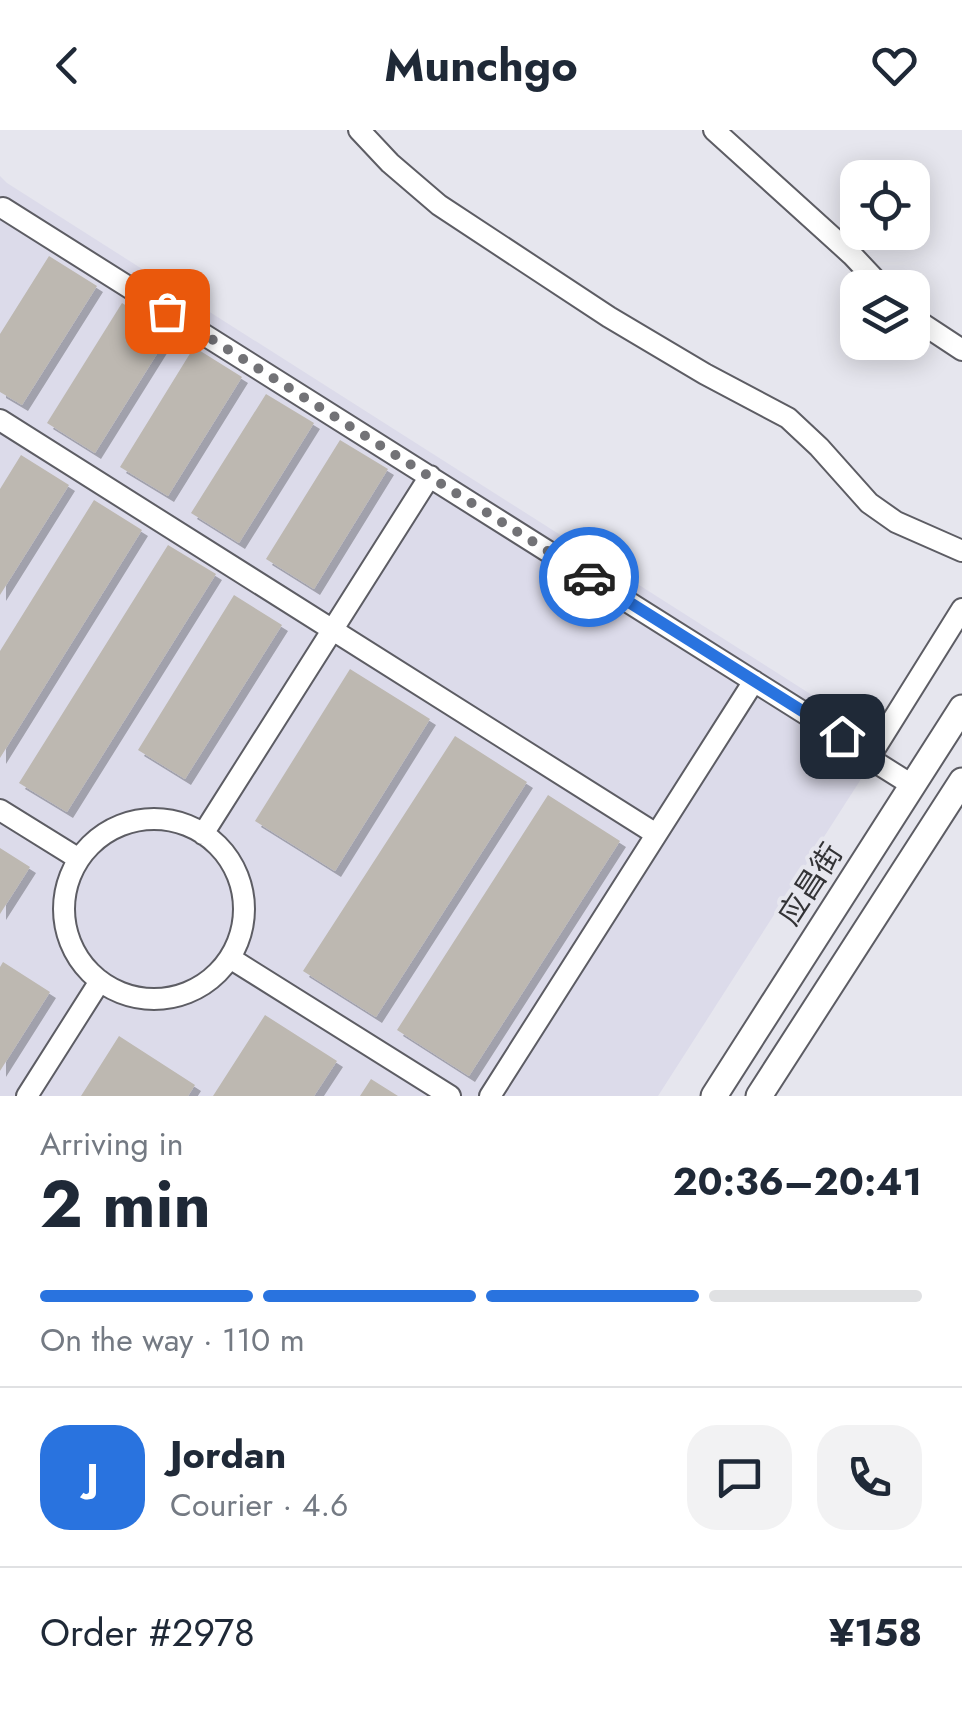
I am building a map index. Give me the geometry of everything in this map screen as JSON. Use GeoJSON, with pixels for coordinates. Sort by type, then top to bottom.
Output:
{"type":"FeatureCollection","features":[{"type":"Feature","properties":{"kind":"main road","name":"应昌街"},"geometry":{"type":"LineString","coordinates":[[714,1096],[962,708]]}},
{"type":"Feature","properties":{"kind":"main road"},"geometry":{"type":"LineString","coordinates":[[758,1096],[962,781]]}},
{"type":"Feature","properties":{"kind":"lane"},"geometry":{"type":"LineString","coordinates":[[359,130],[439,205],[609,316],[788,418],[869,503],[896,522],[962,550]]}},
{"type":"Feature","properties":{"kind":"lane"},"geometry":{"type":"LineString","coordinates":[[714,130],[867,270]]}},
{"type":"Feature","properties":{"kind":"lane"},"geometry":{"type":"LineString","coordinates":[[3,208],[872,755]]}},
{"type":"Feature","properties":{"kind":"lane"},"geometry":{"type":"LineString","coordinates":[[930,329],[962,350]]}},
{"type":"Feature","properties":{"kind":"lane"},"geometry":{"type":"LineString","coordinates":[[0,420],[656,834]]}},
{"type":"Feature","properties":{"kind":"lane"},"geometry":{"type":"LineString","coordinates":[[203,834],[430,476]]}},
{"type":"Feature","properties":{"kind":"lane"},"geometry":{"type":"LineString","coordinates":[[912,785],[869,758],[962,609]]}},
{"type":"Feature","properties":{"kind":"lane"},"geometry":{"type":"LineString","coordinates":[[490,1096],[754,680]]}},
{"type":"Feature","properties":{"kind":"lane"},"geometry":{"type":"LineString","coordinates":[[0,810],[79,859]]}},
{"type":"Feature","properties":{"kind":"lane"},"geometry":{"type":"LineString","coordinates":[[166,820],[203,834],[229,859],[241,886],[244,918],[230,958],[202,985],[171,998],[138,998],[100,981],[74,951],[64,920],[66,888],[79,859],[109,831],[136,821],[166,820]]}},
{"type":"Feature","properties":{"kind":"lane"},"geometry":{"type":"LineString","coordinates":[[230,958],[450,1096]]}},
{"type":"Feature","properties":{"kind":"lane"},"geometry":{"type":"LineString","coordinates":[[27,1096],[100,981]]}},
{"type":"Feature","properties":{"kind":"shaded area"},"geometry":{"type":"Polygon","coordinates":[[[0,176],[867,730],[861,779],[658,1096],[0,1096],[0,176]]]}},
{"type":"Feature","properties":{"kind":"building"},"geometry":{"type":"Polygon","coordinates":[[[49,256],[97,286],[22,405],[0,392],[0,334],[49,256]]]}},
{"type":"Feature","properties":{"kind":"building"},"geometry":{"type":"Polygon","coordinates":[[[122,303],[170,333],[95,453],[47,423],[122,303]]]}},
{"type":"Feature","properties":{"kind":"building"},"geometry":{"type":"Polygon","coordinates":[[[194,347],[242,377],[168,496],[120,467],[194,347]]]}},
{"type":"Feature","properties":{"kind":"building"},"geometry":{"type":"Polygon","coordinates":[[[266,394],[314,423],[239,543],[191,513],[266,394]]]}},
{"type":"Feature","properties":{"kind":"building"},"geometry":{"type":"Polygon","coordinates":[[[340,440],[388,469],[314,589],[266,559],[340,440]]]}},
{"type":"Feature","properties":{"kind":"building"},"geometry":{"type":"Polygon","coordinates":[[[21,455],[69,485],[0,595],[0,489],[21,455]]]}},
{"type":"Feature","properties":{"kind":"building"},"geometry":{"type":"Polygon","coordinates":[[[94,500],[142,530],[0,758],[0,651],[94,500]]]}},
{"type":"Feature","properties":{"kind":"building"},"geometry":{"type":"Polygon","coordinates":[[[168,545],[216,574],[67,812],[19,783],[168,545]]]}},
{"type":"Feature","properties":{"kind":"building"},"geometry":{"type":"Polygon","coordinates":[[[234,595],[282,625],[185,779],[138,750],[234,595]]]}},
{"type":"Feature","properties":{"kind":"building"},"geometry":{"type":"Polygon","coordinates":[[[350,669],[430,719],[335,871],[255,821],[350,669]]]}},
{"type":"Feature","properties":{"kind":"building"},"geometry":{"type":"Polygon","coordinates":[[[455,736],[527,782],[376,1017],[303,971],[455,736]]]}},
{"type":"Feature","properties":{"kind":"building"},"geometry":{"type":"Polygon","coordinates":[[[548,795],[620,841],[469,1076],[397,1030],[548,795]]]}},
{"type":"Feature","properties":{"kind":"building"},"geometry":{"type":"Polygon","coordinates":[[[0,848],[30,867],[0,914],[0,848]]]}},
{"type":"Feature","properties":{"kind":"building"},"geometry":{"type":"Polygon","coordinates":[[[3,962],[50,992],[0,1071],[0,967],[3,962]]]}},
{"type":"Feature","properties":{"kind":"building"},"geometry":{"type":"Polygon","coordinates":[[[265,1015],[337,1061],[314,1096],[213,1096],[265,1015]]]}},
{"type":"Feature","properties":{"kind":"building"},"geometry":{"type":"Polygon","coordinates":[[[119,1036],[195,1085],[188,1096],[81,1096],[119,1036]]]}},
{"type":"Feature","properties":{"kind":"building"},"geometry":{"type":"Polygon","coordinates":[[[371,1079],[398,1096],[360,1096],[371,1079]]]}},
{"type":"Feature","properties":{"kind":"way so far"},"geometry":{"type":"LineString","coordinates":[[167,311],[589,577]]}},
{"type":"Feature","properties":{"kind":"route"},"geometry":{"type":"LineString","coordinates":[[589,577],[842,736]]}}]}
